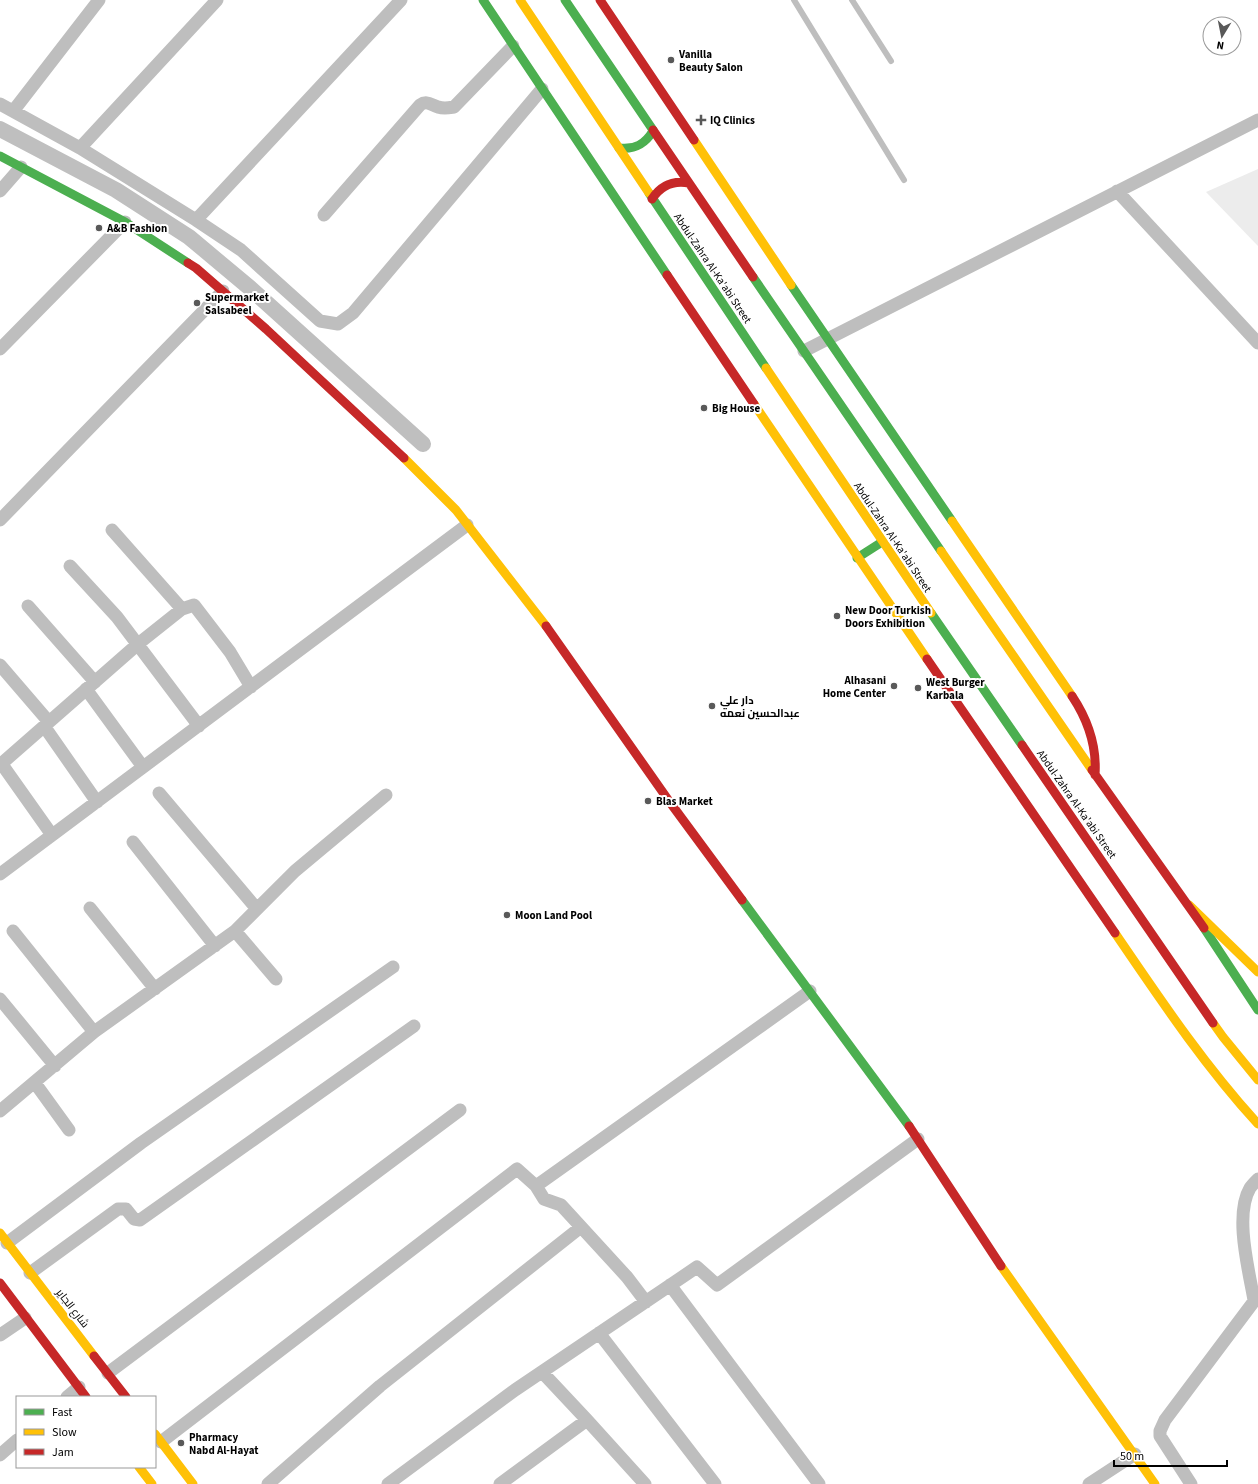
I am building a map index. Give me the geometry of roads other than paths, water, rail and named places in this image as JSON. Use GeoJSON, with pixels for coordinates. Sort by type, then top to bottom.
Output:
{"type":"FeatureCollection","features":[{"type":"Feature","properties":{"kind":"main road"},"geometry":{"type":"LineString","coordinates":[[482,0],[857,558],[1196,1050],[1258,1124]]}},
{"type":"Feature","properties":{"kind":"main road","name":"Abdul-Zahra Al-Ka'abi Street"},"geometry":{"type":"LineString","coordinates":[[520,0],[882,542],[1223,1037],[1258,1080]]}},
{"type":"Feature","properties":{"kind":"main road"},"geometry":{"type":"LineString","coordinates":[[565,0],[653,131],[1095,775],[1189,905],[1258,1010]]}},
{"type":"Feature","properties":{"kind":"main road"},"geometry":{"type":"LineString","coordinates":[[600,0],[827,339],[1079,706],[1091,731],[1094,742],[1096,765],[1095,775]]}},
{"type":"Feature","properties":{"kind":"main road"},"geometry":{"type":"LineString","coordinates":[[619,148],[633,149],[650,137],[653,131]]}},
{"type":"Feature","properties":{"kind":"main road"},"geometry":{"type":"LineString","coordinates":[[0,156],[125,222],[196,268],[266,329],[390,444],[456,510],[552,634],[669,801],[918,1139],[1015,1287],[1156,1484]]}},
{"type":"Feature","properties":{"kind":"main road"},"geometry":{"type":"LineString","coordinates":[[652,199],[656,192],[667,183],[682,181],[689,183]]}},
{"type":"Feature","properties":{"kind":"main road"},"geometry":{"type":"LineString","coordinates":[[857,558],[882,542]]}},
{"type":"Feature","properties":{"kind":"main road"},"geometry":{"type":"LineString","coordinates":[[1189,905],[1258,972]]}},
{"type":"Feature","properties":{"kind":"main road","name":"شارع الجاير"},"geometry":{"type":"LineString","coordinates":[[4,1238],[125,1396]]}},
{"type":"Feature","properties":{"kind":"main road"},"geometry":{"type":"LineString","coordinates":[[0,1283],[82,1392]]}},
{"type":"Feature","properties":{"kind":"main road"},"geometry":{"type":"LineString","coordinates":[[158,1438],[193,1484]]}},
{"type":"Feature","properties":{"kind":"main road"},"geometry":{"type":"LineString","coordinates":[[140,1468],[152,1484]]}},
{"type":"Feature","properties":{"kind":"street"},"geometry":{"type":"LineString","coordinates":[[14,110],[99,0]]}},
{"type":"Feature","properties":{"kind":"street"},"geometry":{"type":"LineString","coordinates":[[80,148],[217,0]]}},
{"type":"Feature","properties":{"kind":"street"},"geometry":{"type":"LineString","coordinates":[[196,220],[401,0]]}},
{"type":"Feature","properties":{"kind":"street"},"geometry":{"type":"LineString","coordinates":[[324,215],[423,102],[428,102],[438,107],[446,108],[454,106],[513,46]]}},
{"type":"Feature","properties":{"kind":"street"},"geometry":{"type":"LineString","coordinates":[[0,104],[14,110],[80,148],[196,220],[241,250],[320,321],[338,324],[353,313],[542,89]]}},
{"type":"Feature","properties":{"kind":"street"},"geometry":{"type":"LineString","coordinates":[[804,351],[1258,120]]}},
{"type":"Feature","properties":{"kind":"street"},"geometry":{"type":"LineString","coordinates":[[0,191],[21,167]]}},
{"type":"Feature","properties":{"kind":"street"},"geometry":{"type":"LineString","coordinates":[[1117,191],[1258,343]]}},
{"type":"Feature","properties":{"kind":"street"},"geometry":{"type":"LineString","coordinates":[[0,349],[125,222]]}},
{"type":"Feature","properties":{"kind":"street"},"geometry":{"type":"LineString","coordinates":[[0,520],[223,291]]}},
{"type":"Feature","properties":{"kind":"street"},"geometry":{"type":"LineString","coordinates":[[0,874],[467,525]]}},
{"type":"Feature","properties":{"kind":"street"},"geometry":{"type":"LineString","coordinates":[[112,530],[182,609]]}},
{"type":"Feature","properties":{"kind":"street"},"geometry":{"type":"LineString","coordinates":[[70,566],[117,618],[138,644],[199,726]]}},
{"type":"Feature","properties":{"kind":"street"},"geometry":{"type":"LineString","coordinates":[[52,835],[1,764],[138,644],[182,609],[194,605],[230,652],[251,686]]}},
{"type":"Feature","properties":{"kind":"street"},"geometry":{"type":"LineString","coordinates":[[28,606],[91,685],[143,767]]}},
{"type":"Feature","properties":{"kind":"street"},"geometry":{"type":"LineString","coordinates":[[0,665],[46,724],[97,802]]}},
{"type":"Feature","properties":{"kind":"street"},"geometry":{"type":"LineString","coordinates":[[160,793],[257,909]]}},
{"type":"Feature","properties":{"kind":"street"},"geometry":{"type":"LineString","coordinates":[[0,1112],[94,1032],[155,990],[235,931],[295,871],[386,795]]}},
{"type":"Feature","properties":{"kind":"street"},"geometry":{"type":"LineString","coordinates":[[132,842],[215,946]]}},
{"type":"Feature","properties":{"kind":"street"},"geometry":{"type":"LineString","coordinates":[[90,908],[155,990]]}},
{"type":"Feature","properties":{"kind":"street"},"geometry":{"type":"LineString","coordinates":[[13,931],[94,1032]]}},
{"type":"Feature","properties":{"kind":"street"},"geometry":{"type":"LineString","coordinates":[[235,931],[276,979]]}},
{"type":"Feature","properties":{"kind":"street"},"geometry":{"type":"LineString","coordinates":[[4,1238],[393,967]]}},
{"type":"Feature","properties":{"kind":"street"},"geometry":{"type":"LineString","coordinates":[[536,1186],[810,991]]}},
{"type":"Feature","properties":{"kind":"street"},"geometry":{"type":"LineString","coordinates":[[0,999],[54,1066]]}},
{"type":"Feature","properties":{"kind":"street"},"geometry":{"type":"LineString","coordinates":[[30,1272],[118,1209],[126,1209],[134,1219],[140,1220],[414,1026]]}},
{"type":"Feature","properties":{"kind":"street"},"geometry":{"type":"LineString","coordinates":[[35,1083],[69,1130]]}},
{"type":"Feature","properties":{"kind":"street"},"geometry":{"type":"LineString","coordinates":[[108,1373],[460,1110]]}},
{"type":"Feature","properties":{"kind":"street"},"geometry":{"type":"LineString","coordinates":[[388,1484],[515,1390],[697,1267],[717,1285],[918,1139]]}},
{"type":"Feature","properties":{"kind":"street"},"geometry":{"type":"LineString","coordinates":[[158,1438],[517,1169],[536,1186],[544,1199],[561,1205],[627,1277],[646,1302]]}},
{"type":"Feature","properties":{"kind":"street"},"geometry":{"type":"LineString","coordinates":[[1191,1484],[1160,1436],[1160,1431],[1165,1420],[1256,1298],[1244,1233],[1243,1215],[1245,1201],[1250,1188],[1258,1179]]}},
{"type":"Feature","properties":{"kind":"street"},"geometry":{"type":"LineString","coordinates":[[268,1484],[380,1386],[581,1227]]}},
{"type":"Feature","properties":{"kind":"street"},"geometry":{"type":"LineString","coordinates":[[670,1285],[819,1484]]}},
{"type":"Feature","properties":{"kind":"street"},"geometry":{"type":"LineString","coordinates":[[0,1335],[25,1318]]}},
{"type":"Feature","properties":{"kind":"street"},"geometry":{"type":"LineString","coordinates":[[599,1333],[715,1484]]}},
{"type":"Feature","properties":{"kind":"street"},"geometry":{"type":"LineString","coordinates":[[542,1372],[645,1484]]}},
{"type":"Feature","properties":{"kind":"street"},"geometry":{"type":"LineString","coordinates":[[70,1396],[82,1392]]}},
{"type":"Feature","properties":{"kind":"street"},"geometry":{"type":"LineString","coordinates":[[500,1484],[587,1420]]}},
{"type":"Feature","properties":{"kind":"street"},"geometry":{"type":"LineString","coordinates":[[0,1455],[16,1441]]}},
{"type":"Feature","properties":{"kind":"street"},"geometry":{"type":"LineString","coordinates":[[1089,1484],[1135,1454]]}},
{"type":"Feature","properties":{"kind":"lane"},"geometry":{"type":"LineString","coordinates":[[794,0],[904,180]]}},
{"type":"Feature","properties":{"kind":"lane"},"geometry":{"type":"LineString","coordinates":[[852,0],[891,61]]}},
{"type":"Feature","properties":{"kind":"waterway"},"geometry":{"type":"LineString","coordinates":[[0,129],[116,190],[189,237],[250,288],[423,444]]}},
{"type":"Feature","properties":{"kind":"place","name":"Vanilla Beauty Salon"},"geometry":{"type":"Point","coordinates":[671,60]}},
{"type":"Feature","properties":{"kind":"place","name":"IQ Clinics"},"geometry":{"type":"Point","coordinates":[701,120]}},
{"type":"Feature","properties":{"kind":"place","name":"A&B Fashion"},"geometry":{"type":"Point","coordinates":[99,228]}},
{"type":"Feature","properties":{"kind":"place","name":"Supermarket Salsabeel"},"geometry":{"type":"Point","coordinates":[197,303]}},
{"type":"Feature","properties":{"kind":"place","name":"Big House"},"geometry":{"type":"Point","coordinates":[704,408]}},
{"type":"Feature","properties":{"kind":"place","name":"New Door Turkish Doors Exhibition"},"geometry":{"type":"Point","coordinates":[837,616]}},
{"type":"Feature","properties":{"kind":"place","name":"Alhasani Home Center"},"geometry":{"type":"Point","coordinates":[894,686]}},
{"type":"Feature","properties":{"kind":"place","name":"West Burger Karbala"},"geometry":{"type":"Point","coordinates":[918,688]}},
{"type":"Feature","properties":{"kind":"place","name":"دار علي عبدالحسين نعمه"},"geometry":{"type":"Point","coordinates":[712,706]}},
{"type":"Feature","properties":{"kind":"place","name":"Blas Market"},"geometry":{"type":"Point","coordinates":[648,801]}},
{"type":"Feature","properties":{"kind":"place","name":"Moon Land Pool"},"geometry":{"type":"Point","coordinates":[507,915]}},
{"type":"Feature","properties":{"kind":"place","name":"Pharmacy Nabd Al-Hayat"},"geometry":{"type":"Point","coordinates":[181,1443]}}]}
